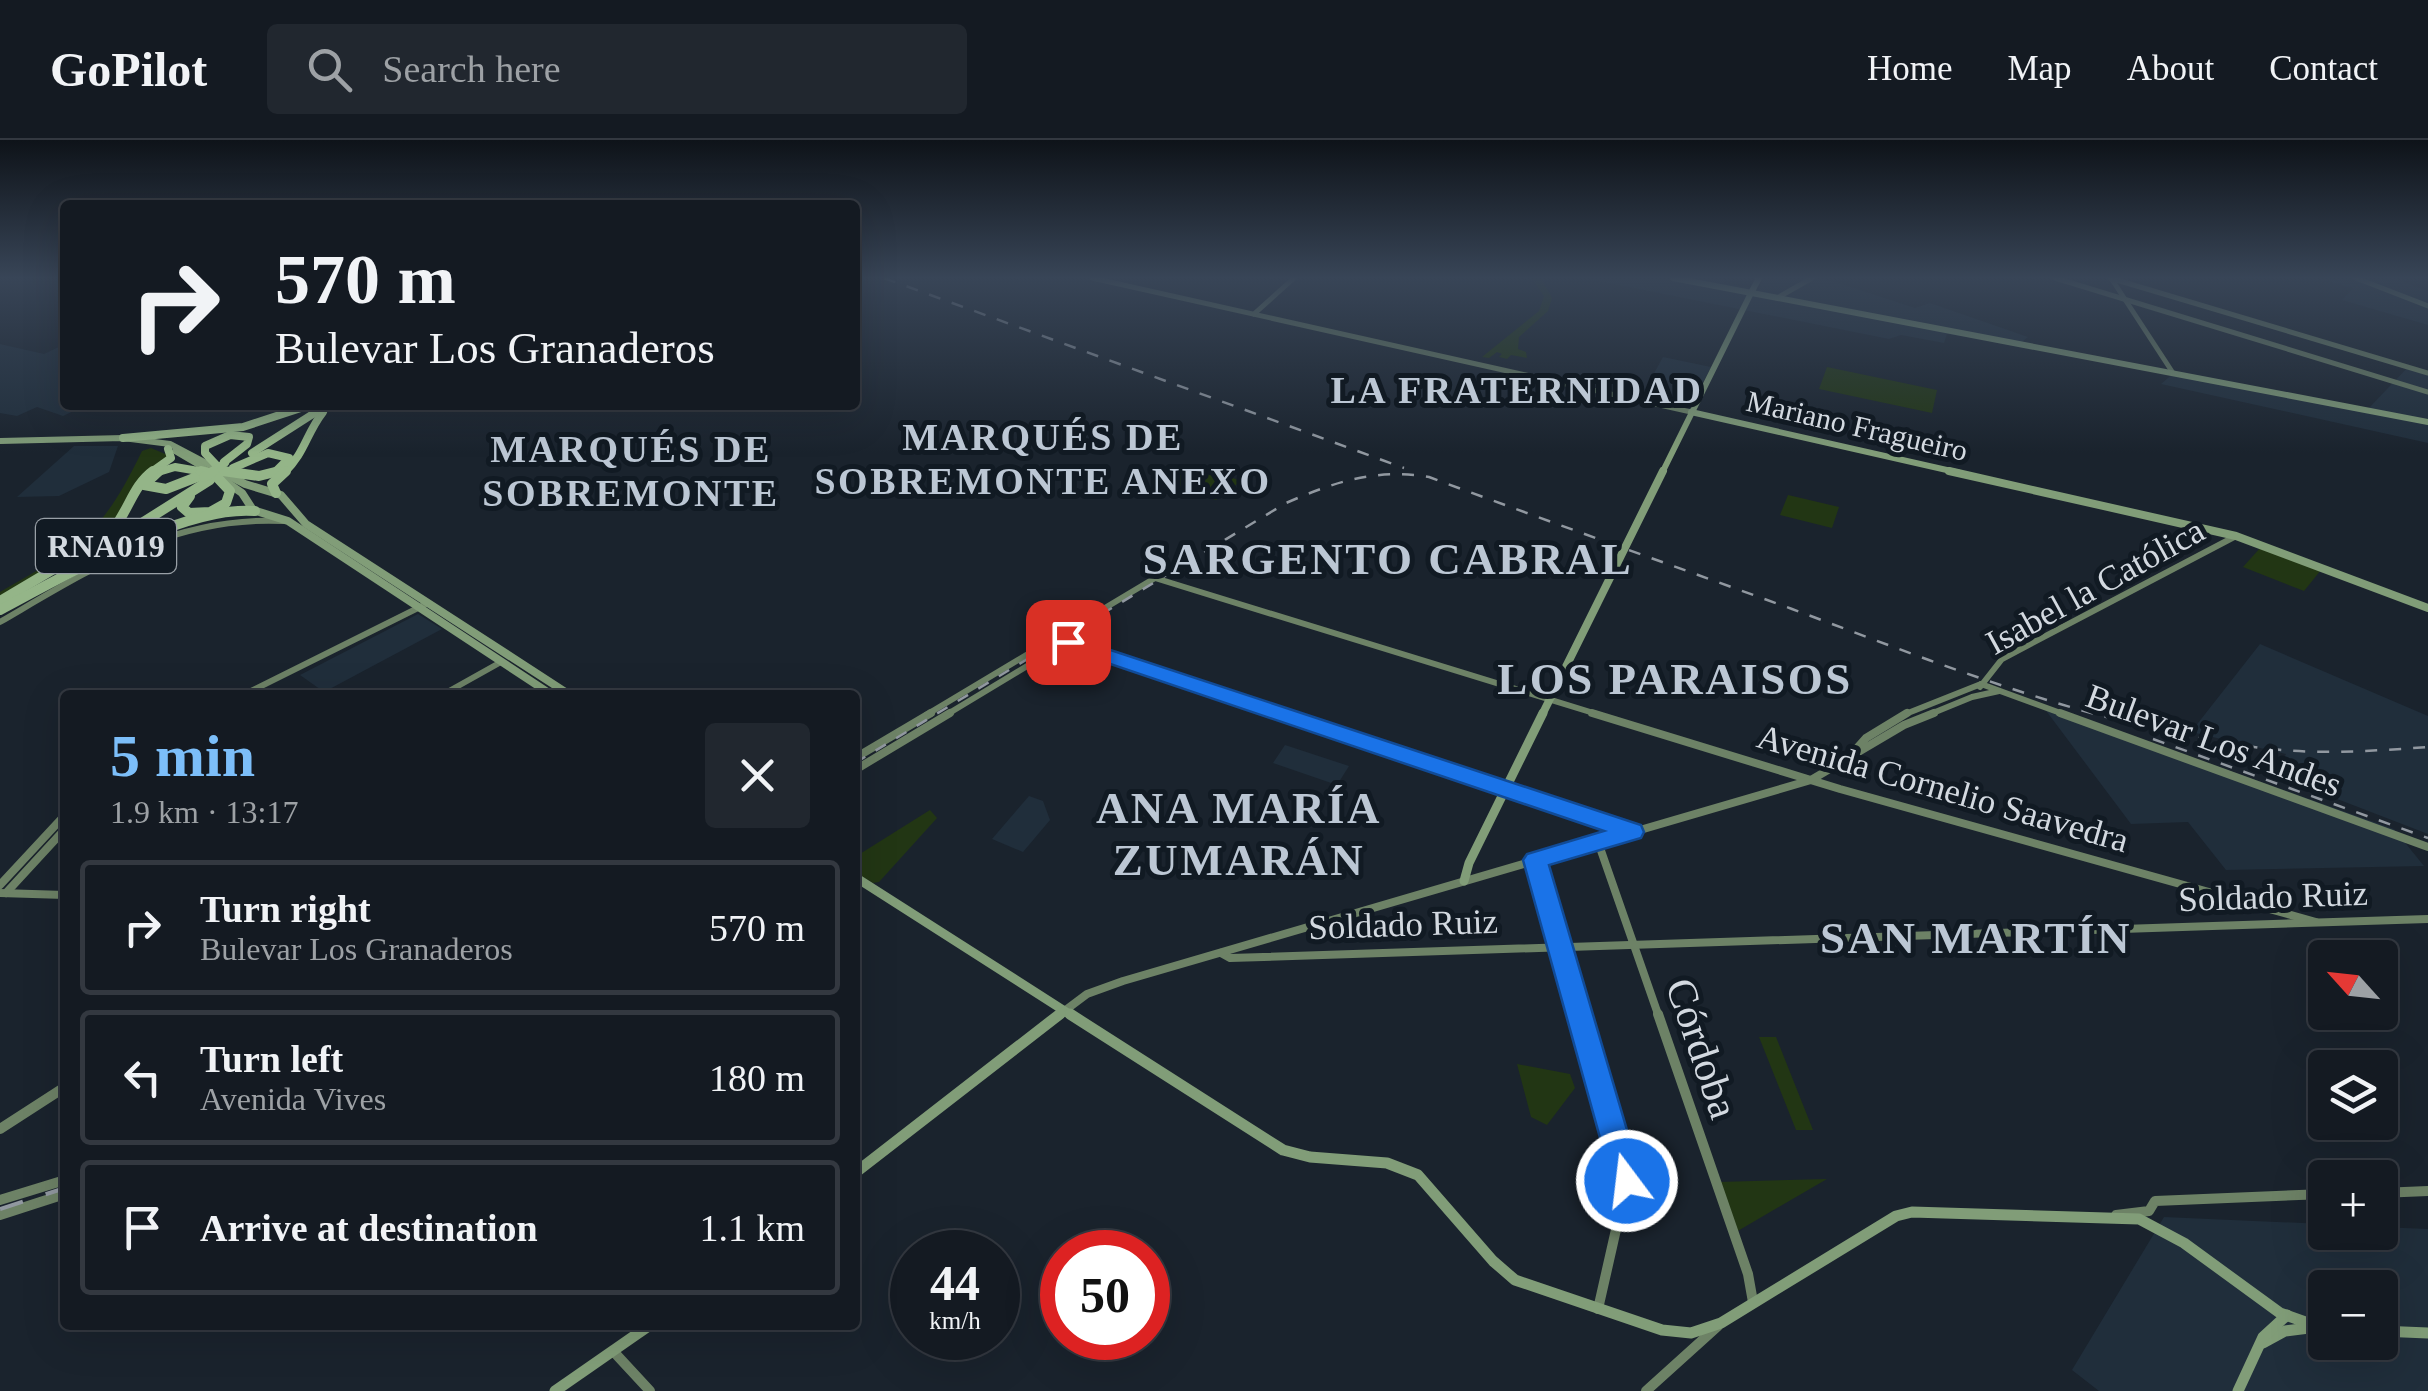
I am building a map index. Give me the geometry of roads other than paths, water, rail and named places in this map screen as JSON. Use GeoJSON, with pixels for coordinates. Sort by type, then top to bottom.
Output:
{"type":"FeatureCollection","features":[{"type":"Feature","properties":{"kind":"highway"},"geometry":{"type":"LineString","coordinates":[[124,438],[176,436],[258,424],[299,410]]}},
{"type":"Feature","properties":{"kind":"highway","name":"RNA019"},"geometry":{"type":"LineString","coordinates":[[0,610],[217,472],[306,410]]}},
{"type":"Feature","properties":{"kind":"highway","name":"RNA019"},"geometry":{"type":"LineString","coordinates":[[0,602],[321,410]]}},
{"type":"Feature","properties":{"kind":"highway"},"geometry":{"type":"LineString","coordinates":[[276,493],[272,484],[302,456],[314,423],[325,410]]}},
{"type":"Feature","properties":{"kind":"highway"},"geometry":{"type":"LineString","coordinates":[[217,472],[205,453],[206,444],[230,435],[249,438],[247,444],[217,472],[187,500],[184,512],[206,513],[230,500],[230,490],[217,472]]}},
{"type":"Feature","properties":{"kind":"highway"},"geometry":{"type":"LineString","coordinates":[[40,578],[118,526],[140,480],[172,457],[168,449]]}},
{"type":"Feature","properties":{"kind":"highway"},"geometry":{"type":"LineString","coordinates":[[217,472],[166,489],[144,485],[151,475],[172,467],[192,467],[217,472],[258,477],[281,469],[289,458],[279,453],[264,454],[217,472]]}},
{"type":"Feature","properties":{"kind":"highway"},"geometry":{"type":"LineString","coordinates":[[0,610],[142,538],[234,508],[256,514]]}},
{"type":"Feature","properties":{"kind":"main road","name":"Mariano Fragueiro"},"geometry":{"type":"LineString","coordinates":[[1354,336],[2236,536],[2428,608]]}},
{"type":"Feature","properties":{"kind":"main road"},"geometry":{"type":"LineString","coordinates":[[1464,881],[1464,872],[1728,336]]}},
{"type":"Feature","properties":{"kind":"main road"},"geometry":{"type":"LineString","coordinates":[[1977,336],[2428,422]]}},
{"type":"Feature","properties":{"kind":"main road"},"geometry":{"type":"LineString","coordinates":[[2149,336],[2173,373]]}},
{"type":"Feature","properties":{"kind":"main road"},"geometry":{"type":"LineString","coordinates":[[2247,336],[2428,392]]}},
{"type":"Feature","properties":{"kind":"main road"},"geometry":{"type":"LineString","coordinates":[[2304,336],[2428,374]]}},
{"type":"Feature","properties":{"kind":"main road"},"geometry":{"type":"LineString","coordinates":[[0,442],[124,438],[174,445],[242,493],[256,514],[290,523]]}},
{"type":"Feature","properties":{"kind":"main road"},"geometry":{"type":"LineString","coordinates":[[0,442],[123,443],[168,449],[276,493],[304,522],[371,573],[401,585],[425,606]]}},
{"type":"Feature","properties":{"kind":"main road"},"geometry":{"type":"LineString","coordinates":[[274,516],[290,508]]}},
{"type":"Feature","properties":{"kind":"main road"},"geometry":{"type":"LineString","coordinates":[[0,622],[94,567],[152,541],[256,514],[274,516],[425,606],[545,690]]}},
{"type":"Feature","properties":{"kind":"main road","name":"Isabel la Católica"},"geometry":{"type":"LineString","coordinates":[[1980,684],[2002,659],[2236,536]]}},
{"type":"Feature","properties":{"kind":"main road","name":"Avenida Cornelio Saavedra"},"geometry":{"type":"LineString","coordinates":[[860,755],[1155,578],[1811,780],[2316,922]]}},
{"type":"Feature","properties":{"kind":"main road"},"geometry":{"type":"LineString","coordinates":[[253,690],[425,606]]}},
{"type":"Feature","properties":{"kind":"main road"},"geometry":{"type":"LineString","coordinates":[[267,690],[425,606]]}},
{"type":"Feature","properties":{"kind":"main road"},"geometry":{"type":"LineString","coordinates":[[860,767],[1068,642],[1632,832]]}},
{"type":"Feature","properties":{"kind":"main road"},"geometry":{"type":"LineString","coordinates":[[450,690],[503,658],[562,690]]}},
{"type":"Feature","properties":{"kind":"main road"},"geometry":{"type":"LineString","coordinates":[[1972,697],[1980,684]]}},
{"type":"Feature","properties":{"kind":"main road"},"geometry":{"type":"LineString","coordinates":[[1848,760],[1866,736],[1942,698],[1968,694],[1980,684]]}},
{"type":"Feature","properties":{"kind":"main road","name":"Bulevar Los Andes"},"geometry":{"type":"LineString","coordinates":[[1980,684],[2428,847]]}},
{"type":"Feature","properties":{"kind":"main road"},"geometry":{"type":"LineString","coordinates":[[860,1169],[1091,992],[1811,780],[1882,736],[1972,697],[2000,691]]}},
{"type":"Feature","properties":{"kind":"main road"},"geometry":{"type":"LineString","coordinates":[[2,890],[60,821]]}},
{"type":"Feature","properties":{"kind":"main road"},"geometry":{"type":"LineString","coordinates":[[2,890],[60,834]]}},
{"type":"Feature","properties":{"kind":"main road","name":"Córdoba"},"geometry":{"type":"LineString","coordinates":[[1598,842],[1758,1298]]}},
{"type":"Feature","properties":{"kind":"main road"},"geometry":{"type":"LineString","coordinates":[[1535,860],[1627,1181],[1598,1309]]}},
{"type":"Feature","properties":{"kind":"main road"},"geometry":{"type":"LineString","coordinates":[[860,880],[1286,1152],[1387,1163],[1413,1172],[1510,1277],[1662,1330],[1687,1333],[1722,1323]]}},
{"type":"Feature","properties":{"kind":"main road"},"geometry":{"type":"LineString","coordinates":[[2,890],[60,894]]}},
{"type":"Feature","properties":{"kind":"main road","name":"Soldado Ruiz"},"geometry":{"type":"LineString","coordinates":[[1221,953],[1230,958],[2428,918]]}},
{"type":"Feature","properties":{"kind":"main road"},"geometry":{"type":"LineString","coordinates":[[0,1129],[60,1091]]}},
{"type":"Feature","properties":{"kind":"main road"},"geometry":{"type":"LineString","coordinates":[[0,1200],[60,1182]]}},
{"type":"Feature","properties":{"kind":"main road"},"geometry":{"type":"LineString","coordinates":[[2398,1192],[2428,1191]]}},
{"type":"Feature","properties":{"kind":"main road"},"geometry":{"type":"LineString","coordinates":[[2108,1217],[2148,1211],[2152,1203],[2308,1195]]}},
{"type":"Feature","properties":{"kind":"main road"},"geometry":{"type":"LineString","coordinates":[[0,1215],[60,1196]]}},
{"type":"Feature","properties":{"kind":"main road"},"geometry":{"type":"LineString","coordinates":[[1646,1391],[1722,1323],[1902,1213],[2138,1219],[2154,1224],[2268,1303],[2281,1317],[2308,1324]]}},
{"type":"Feature","properties":{"kind":"main road"},"geometry":{"type":"LineString","coordinates":[[2238,1391],[2261,1344],[2281,1317]]}},
{"type":"Feature","properties":{"kind":"main road"},"geometry":{"type":"LineString","coordinates":[[2261,1344],[2285,1330],[2308,1329]]}},
{"type":"Feature","properties":{"kind":"main road"},"geometry":{"type":"LineString","coordinates":[[555,1391],[643,1330]]}},
{"type":"Feature","properties":{"kind":"main road"},"geometry":{"type":"LineString","coordinates":[[2398,1332],[2428,1333]]}},
{"type":"Feature","properties":{"kind":"main road"},"geometry":{"type":"LineString","coordinates":[[1687,1333],[1695,1338],[1695,1348]]}},
{"type":"Feature","properties":{"kind":"main road"},"geometry":{"type":"LineString","coordinates":[[614,1351],[650,1391]]}},
{"type":"Feature","properties":{"kind":"railway"},"geometry":{"type":"LineString","coordinates":[[1044,336],[1404,468]]}},
{"type":"Feature","properties":{"kind":"railway"},"geometry":{"type":"LineString","coordinates":[[860,760],[1286,503],[1338,483],[1391,474],[1429,477],[1965,673],[2141,726],[2283,750],[2428,747]]}},
{"type":"Feature","properties":{"kind":"railway"},"geometry":{"type":"LineString","coordinates":[[2153,739],[2428,838]]}},
{"type":"Feature","properties":{"kind":"railway"},"geometry":{"type":"LineString","coordinates":[[0,1209],[60,1190]]}},
{"type":"Feature","properties":{"kind":"district","name":"LA FRATERNIDAD"},"geometry":{"type":"Point","coordinates":[1517,390]}},
{"type":"Feature","properties":{"kind":"district","name":"MARQUÉS DE SOBREMONTE ANEXO"},"geometry":{"type":"Point","coordinates":[1043,458]}},
{"type":"Feature","properties":{"kind":"district","name":"MARQUÉS DE SOBREMONTE"},"geometry":{"type":"Point","coordinates":[631,471]}},
{"type":"Feature","properties":{"kind":"district","name":"SARGENTO CABRAL"},"geometry":{"type":"Point","coordinates":[1388,558]}},
{"type":"Feature","properties":{"kind":"district","name":"LOS PARAISOS"},"geometry":{"type":"Point","coordinates":[1675,678]}},
{"type":"Feature","properties":{"kind":"district","name":"ANA MARÍA ZUMARÁN"},"geometry":{"type":"Point","coordinates":[1239,833]}},
{"type":"Feature","properties":{"kind":"district","name":"SAN MARTÍN"},"geometry":{"type":"Point","coordinates":[1976,937]}}]}
